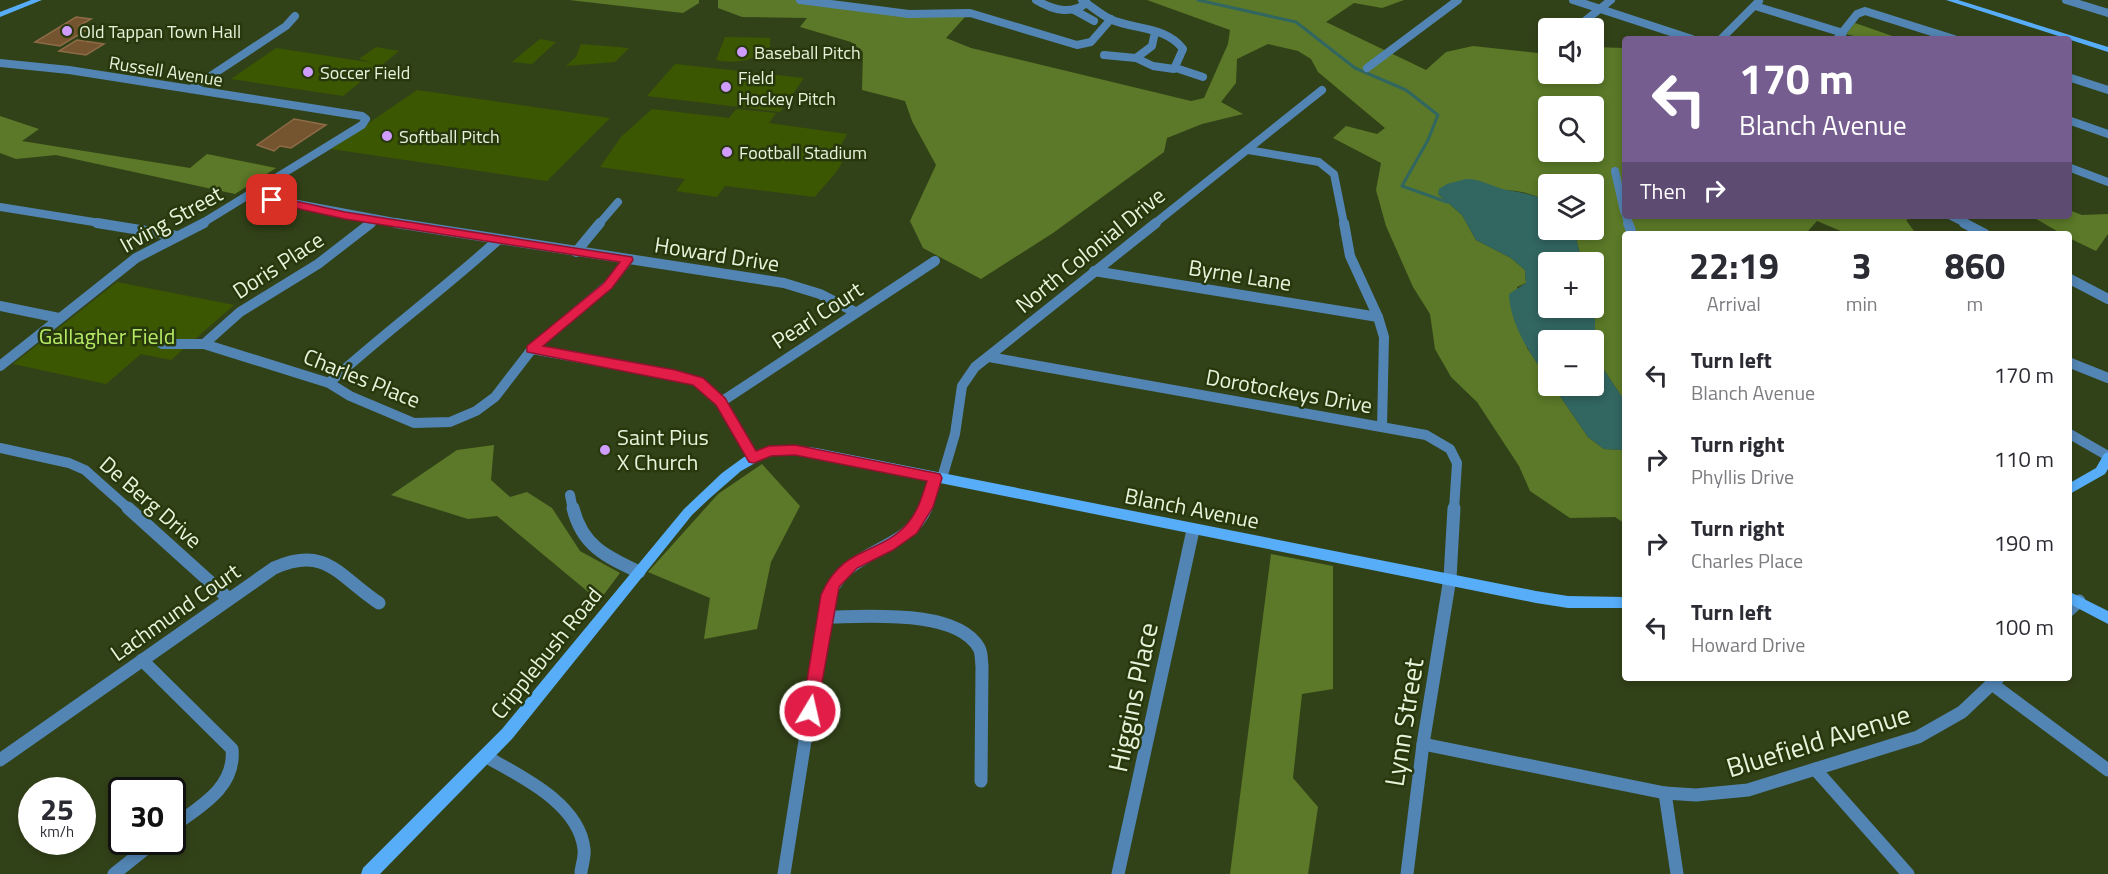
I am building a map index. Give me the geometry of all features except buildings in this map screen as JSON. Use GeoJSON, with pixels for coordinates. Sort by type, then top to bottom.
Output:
{"type":"FeatureCollection","features":[{"type":"Feature","properties":{"kind":"main road"},"geometry":{"type":"LineString","coordinates":[[0,15],[38,0]]}},
{"type":"Feature","properties":{"kind":"main road"},"geometry":{"type":"LineString","coordinates":[[1950,0],[2064,36]]}},
{"type":"Feature","properties":{"kind":"main road"},"geometry":{"type":"LineString","coordinates":[[2072,39],[2108,50]]}},
{"type":"Feature","properties":{"kind":"main road","name":"Blanch Avenue"},"geometry":{"type":"LineString","coordinates":[[754,458],[769,451],[795,450],[1557,600],[1622,603]]}},
{"type":"Feature","properties":{"kind":"main road"},"geometry":{"type":"LineString","coordinates":[[2072,488],[2101,471],[2108,456]]}},
{"type":"Feature","properties":{"kind":"main road","name":"Cripplebush Road"},"geometry":{"type":"LineString","coordinates":[[369,874],[485,756],[543,691],[703,497],[754,458]]}},
{"type":"Feature","properties":{"kind":"main road"},"geometry":{"type":"LineString","coordinates":[[2072,603],[2108,618]]}},
{"type":"Feature","properties":{"kind":"street"},"geometry":{"type":"LineString","coordinates":[[800,0],[909,14],[970,13],[1077,45],[1091,42],[1111,19]]}},
{"type":"Feature","properties":{"kind":"street"},"geometry":{"type":"LineString","coordinates":[[1036,0],[1054,8],[1074,10],[1094,21]]}},
{"type":"Feature","properties":{"kind":"street"},"geometry":{"type":"LineString","coordinates":[[1367,68],[1458,0]]}},
{"type":"Feature","properties":{"kind":"street"},"geometry":{"type":"LineString","coordinates":[[1573,0],[1683,36]]}},
{"type":"Feature","properties":{"kind":"street"},"geometry":{"type":"LineString","coordinates":[[1588,18],[1611,0]]}},
{"type":"Feature","properties":{"kind":"street"},"geometry":{"type":"LineString","coordinates":[[2066,0],[2108,13]]}},
{"type":"Feature","properties":{"kind":"street"},"geometry":{"type":"LineString","coordinates":[[1074,10],[1085,2],[1111,19],[1140,25],[1181,44],[1182,50],[1176,68]]}},
{"type":"Feature","properties":{"kind":"street"},"geometry":{"type":"LineString","coordinates":[[1724,36],[1758,3],[1840,36],[1857,14],[1865,11],[1944,36]]}},
{"type":"Feature","properties":{"kind":"street"},"geometry":{"type":"LineString","coordinates":[[191,89],[286,26],[295,16]]}},
{"type":"Feature","properties":{"kind":"street"},"geometry":{"type":"LineString","coordinates":[[1136,58],[1152,46],[1155,32]]}},
{"type":"Feature","properties":{"kind":"street"},"geometry":{"type":"LineString","coordinates":[[1104,55],[1136,58],[1164,68],[1176,68],[1203,77]]}},
{"type":"Feature","properties":{"kind":"street","name":"Russell Avenue"},"geometry":{"type":"LineString","coordinates":[[0,63],[69,70],[328,111]]}},
{"type":"Feature","properties":{"kind":"street"},"geometry":{"type":"LineString","coordinates":[[2072,78],[2108,90]]}},
{"type":"Feature","properties":{"kind":"street","name":"North Colonial Drive"},"geometry":{"type":"LineString","coordinates":[[784,874],[828,595],[841,573],[863,556],[888,546],[912,529],[926,507],[938,478],[955,434],[962,386],[975,367],[1322,90]]}},
{"type":"Feature","properties":{"kind":"street","name":"Irving Street"},"geometry":{"type":"LineString","coordinates":[[0,366],[129,263],[250,195],[359,127],[366,120],[362,116],[328,111]]}},
{"type":"Feature","properties":{"kind":"street"},"geometry":{"type":"LineString","coordinates":[[2072,121],[2108,134]]}},
{"type":"Feature","properties":{"kind":"street"},"geometry":{"type":"LineString","coordinates":[[1248,150],[1311,160],[1331,169],[1334,174],[1350,256],[1378,317],[1384,337],[1382,427]]}},
{"type":"Feature","properties":{"kind":"street"},"geometry":{"type":"LineString","coordinates":[[2072,168],[2108,182]]}},
{"type":"Feature","properties":{"kind":"street"},"geometry":{"type":"LineString","coordinates":[[1615,171],[1622,202]]}},
{"type":"Feature","properties":{"kind":"street","name":"Howard Drive"},"geometry":{"type":"LineString","coordinates":[[250,195],[375,220],[784,283],[820,294],[855,312]]}},
{"type":"Feature","properties":{"kind":"street"},"geometry":{"type":"LineString","coordinates":[[576,252],[618,202]]}},
{"type":"Feature","properties":{"kind":"street"},"geometry":{"type":"LineString","coordinates":[[0,207],[177,236]]}},
{"type":"Feature","properties":{"kind":"street"},"geometry":{"type":"LineString","coordinates":[[1957,219],[1979,231]]}},
{"type":"Feature","properties":{"kind":"street","name":"Doris Place"},"geometry":{"type":"LineString","coordinates":[[204,344],[240,312],[318,264],[375,220]]}},
{"type":"Feature","properties":{"kind":"street"},"geometry":{"type":"LineString","coordinates":[[329,383],[385,332],[465,271],[499,239]]}},
{"type":"Feature","properties":{"kind":"street","name":"Charles Place"},"geometry":{"type":"LineString","coordinates":[[162,344],[204,344],[329,383],[350,396],[414,423],[438,424],[464,417],[485,405],[532,349],[608,285],[628,260]]}},
{"type":"Feature","properties":{"kind":"street","name":"Pearl Court"},"geometry":{"type":"LineString","coordinates":[[721,402],[935,261]]}},
{"type":"Feature","properties":{"kind":"street","name":"Byrne Lane"},"geometry":{"type":"LineString","coordinates":[[1094,271],[1378,317]]}},
{"type":"Feature","properties":{"kind":"street"},"geometry":{"type":"LineString","coordinates":[[2072,280],[2108,298]]}},
{"type":"Feature","properties":{"kind":"street"},"geometry":{"type":"LineString","coordinates":[[0,306],[59,318]]}},
{"type":"Feature","properties":{"kind":"street"},"geometry":{"type":"LineString","coordinates":[[532,349],[675,375],[698,382],[721,402],[754,458]]}},
{"type":"Feature","properties":{"kind":"street","name":"Dorotockeys Drive"},"geometry":{"type":"LineString","coordinates":[[989,357],[1436,438],[1455,456],[1450,578]]}},
{"type":"Feature","properties":{"kind":"street"},"geometry":{"type":"LineString","coordinates":[[2072,364],[2108,378]]}},
{"type":"Feature","properties":{"kind":"street"},"geometry":{"type":"LineString","coordinates":[[2072,435],[2108,456]]}},
{"type":"Feature","properties":{"kind":"street","name":"De Berg Drive"},"geometry":{"type":"LineString","coordinates":[[0,448],[69,463],[85,470],[229,599]]}},
{"type":"Feature","properties":{"kind":"street"},"geometry":{"type":"LineString","coordinates":[[570,495],[576,526],[582,539],[597,552],[639,572]]}},
{"type":"Feature","properties":{"kind":"street","name":"Higgins Place"},"geometry":{"type":"LineString","coordinates":[[1118,874],[1193,530]]}},
{"type":"Feature","properties":{"kind":"street","name":"Lachmund Court"},"geometry":{"type":"LineString","coordinates":[[2,755],[274,568],[294,560],[312,558],[330,564],[379,603]]}},
{"type":"Feature","properties":{"kind":"street","name":"Lynn Street"},"geometry":{"type":"LineString","coordinates":[[1407,874],[1423,744],[1450,578]]}},
{"type":"Feature","properties":{"kind":"street"},"geometry":{"type":"LineString","coordinates":[[825,617],[933,620],[960,629],[972,638],[980,649],[982,666],[981,781]]}},
{"type":"Feature","properties":{"kind":"street"},"geometry":{"type":"LineString","coordinates":[[142,660],[232,749],[235,758],[228,778],[219,789],[186,816]]}},
{"type":"Feature","properties":{"kind":"street"},"geometry":{"type":"LineString","coordinates":[[1995,681],[2108,770]]}},
{"type":"Feature","properties":{"kind":"street","name":"Bluefield Avenue"},"geometry":{"type":"LineString","coordinates":[[1423,744],[1665,793],[1713,795],[1748,790],[1918,737],[1962,712],[1995,681]]}},
{"type":"Feature","properties":{"kind":"street"},"geometry":{"type":"LineString","coordinates":[[485,756],[537,788],[560,806],[576,824],[584,848],[581,872]]}},
{"type":"Feature","properties":{"kind":"street"},"geometry":{"type":"LineString","coordinates":[[1815,769],[1908,874]]}},
{"type":"Feature","properties":{"kind":"street"},"geometry":{"type":"LineString","coordinates":[[1665,793],[1677,874]]}},
{"type":"Feature","properties":{"kind":"street"},"geometry":{"type":"LineString","coordinates":[[114,874],[138,855]]}},
{"type":"Feature","properties":{"kind":"green space"},"geometry":{"type":"Polygon","coordinates":[[[569,0],[699,0],[699,3],[683,13],[569,0]]]}},
{"type":"Feature","properties":{"kind":"green space"},"geometry":{"type":"Polygon","coordinates":[[[718,0],[796,0],[905,15],[965,17],[946,38],[971,48],[1191,101],[1204,98],[1228,44],[1230,30],[1147,0],[1404,0],[1382,8],[1354,3],[1326,22],[1426,70],[1446,52],[1473,46],[1538,53],[1538,84],[1604,84],[1604,47],[1622,48],[1622,219],[1909,219],[1906,220],[1914,231],[1841,231],[1817,221],[1808,231],[1622,231],[1622,397],[1604,370],[1604,330],[1595,330],[1594,318],[1604,318],[1604,252],[1580,252],[1576,240],[1604,240],[1604,174],[1538,174],[1538,197],[1509,190],[1438,194],[1462,215],[1476,240],[1511,258],[1525,270],[1526,283],[1517,287],[1527,348],[1538,364],[1538,396],[1560,396],[1588,437],[1604,449],[1622,450],[1622,522],[1615,517],[1570,518],[1530,491],[1519,466],[1477,402],[1451,377],[1435,349],[1430,314],[1413,287],[1386,226],[1376,190],[1381,163],[1333,138],[1346,126],[1377,134],[1385,128],[1318,72],[1311,59],[1298,51],[1268,44],[1237,59],[1236,83],[1221,102],[1243,114],[1202,124],[1167,138],[1164,152],[1053,233],[981,279],[923,248],[910,221],[936,165],[912,121],[905,101],[862,90],[863,52],[851,42],[800,27],[807,18],[742,17],[718,8],[718,0]]]}},
{"type":"Feature","properties":{"kind":"green space"},"geometry":{"type":"Polygon","coordinates":[[[1855,23],[1892,36],[1854,36],[1846,34],[1855,23]]]}},
{"type":"Feature","properties":{"kind":"green space","name":"Baseball Pitch"},"geometry":{"type":"Polygon","coordinates":[[[725,37],[770,38],[770,47],[758,56],[744,60],[731,62],[716,60],[725,37]]]}},
{"type":"Feature","properties":{"kind":"green space"},"geometry":{"type":"Polygon","coordinates":[[[540,39],[556,42],[532,64],[512,62],[540,39]]]}},
{"type":"Feature","properties":{"kind":"green space"},"geometry":{"type":"Polygon","coordinates":[[[581,44],[629,48],[615,62],[566,66],[576,57],[581,44]]]}},
{"type":"Feature","properties":{"kind":"green space","name":"Soccer Field"},"geometry":{"type":"Polygon","coordinates":[[[376,47],[399,51],[343,96],[231,79],[276,48],[374,63],[359,59],[376,47]]]}},
{"type":"Feature","properties":{"kind":"green space","name":"Field Hockey Pitch"},"geometry":{"type":"Polygon","coordinates":[[[675,64],[804,78],[780,112],[647,96],[675,64]]]}},
{"type":"Feature","properties":{"kind":"green space"},"geometry":{"type":"Polygon","coordinates":[[[417,90],[610,118],[547,181],[331,149],[417,90]]]}},
{"type":"Feature","properties":{"kind":"green space","name":"Football Stadium"},"geometry":{"type":"Polygon","coordinates":[[[652,109],[729,118],[736,109],[776,113],[769,123],[847,134],[842,143],[844,158],[836,172],[815,197],[725,186],[717,197],[676,191],[685,179],[600,167],[621,137],[652,109]]]}},
{"type":"Feature","properties":{"kind":"green space"},"geometry":{"type":"Polygon","coordinates":[[[0,116],[39,129],[22,141],[190,168],[207,154],[276,168],[235,194],[56,155],[16,159],[0,153],[0,116]]]}},
{"type":"Feature","properties":{"kind":"green space"},"geometry":{"type":"Polygon","coordinates":[[[2072,211],[2082,215],[2108,214],[2108,234],[2096,251],[2072,239],[2072,231],[2057,231],[2036,219],[2072,219],[2072,211]]]}},
{"type":"Feature","properties":{"kind":"green space","name":"Gallagher Field"},"geometry":{"type":"Polygon","coordinates":[[[117,282],[234,305],[171,360],[141,354],[106,384],[13,364],[117,282]]]}},
{"type":"Feature","properties":{"kind":"green space"},"geometry":{"type":"Polygon","coordinates":[[[494,445],[491,480],[510,497],[527,492],[552,508],[580,551],[620,573],[599,601],[497,516],[468,519],[391,495],[457,450],[494,445]]]}},
{"type":"Feature","properties":{"kind":"green space"},"geometry":{"type":"Polygon","coordinates":[[[762,464],[800,506],[771,562],[757,629],[704,639],[710,598],[648,572],[718,494],[762,464]]]}},
{"type":"Feature","properties":{"kind":"green space"},"geometry":{"type":"Polygon","coordinates":[[[1271,554],[1333,566],[1333,689],[1302,694],[1293,778],[1318,807],[1308,874],[1230,874],[1271,554]]]}},
{"type":"Feature","properties":{"kind":"water"},"geometry":{"type":"Polygon","coordinates":[[[1466,179],[1538,197],[1538,240],[1576,240],[1580,252],[1538,252],[1538,318],[1594,318],[1595,330],[1538,330],[1538,364],[1517,328],[1510,306],[1509,294],[1526,283],[1525,270],[1511,258],[1476,240],[1462,215],[1438,194],[1439,189],[1447,184],[1466,179]]]}},
{"type":"Feature","properties":{"kind":"water"},"geometry":{"type":"Polygon","coordinates":[[[1604,370],[1622,397],[1622,450],[1604,449],[1588,437],[1560,396],[1604,396],[1604,370]]]}},
{"type":"Feature","properties":{"kind":"waterway"},"geometry":{"type":"LineString","coordinates":[[1198,0],[1296,22],[1355,68],[1406,90],[1438,115],[1428,140],[1402,186],[1447,202]]}},
{"type":"Feature","properties":{"kind":"place","name":"Old Tappan Town Hall"},"geometry":{"type":"Point","coordinates":[67,31]}},
{"type":"Feature","properties":{"kind":"place","name":"Baseball Pitch"},"geometry":{"type":"Point","coordinates":[742,52]}},
{"type":"Feature","properties":{"kind":"place","name":"Soccer Field"},"geometry":{"type":"Point","coordinates":[308,72]}},
{"type":"Feature","properties":{"kind":"place","name":"Field Hockey Pitch"},"geometry":{"type":"Point","coordinates":[726,87]}},
{"type":"Feature","properties":{"kind":"place","name":"Softball Pitch"},"geometry":{"type":"Point","coordinates":[387,136]}},
{"type":"Feature","properties":{"kind":"place","name":"Football Stadium"},"geometry":{"type":"Point","coordinates":[727,152]}},
{"type":"Feature","properties":{"kind":"place","name":"Saint Pius X Church"},"geometry":{"type":"Point","coordinates":[605,450]}},
{"type":"Feature","properties":{"kind":"route"},"geometry":{"type":"LineString","coordinates":[[272,200],[315,210],[628,260],[618,274],[594,298],[568,316],[532,349],[675,375],[698,382],[721,402],[754,458],[769,451],[795,450],[935,478],[926,507],[912,529],[888,546],[852,563],[833,583],[828,595],[810,711]]}}]}
